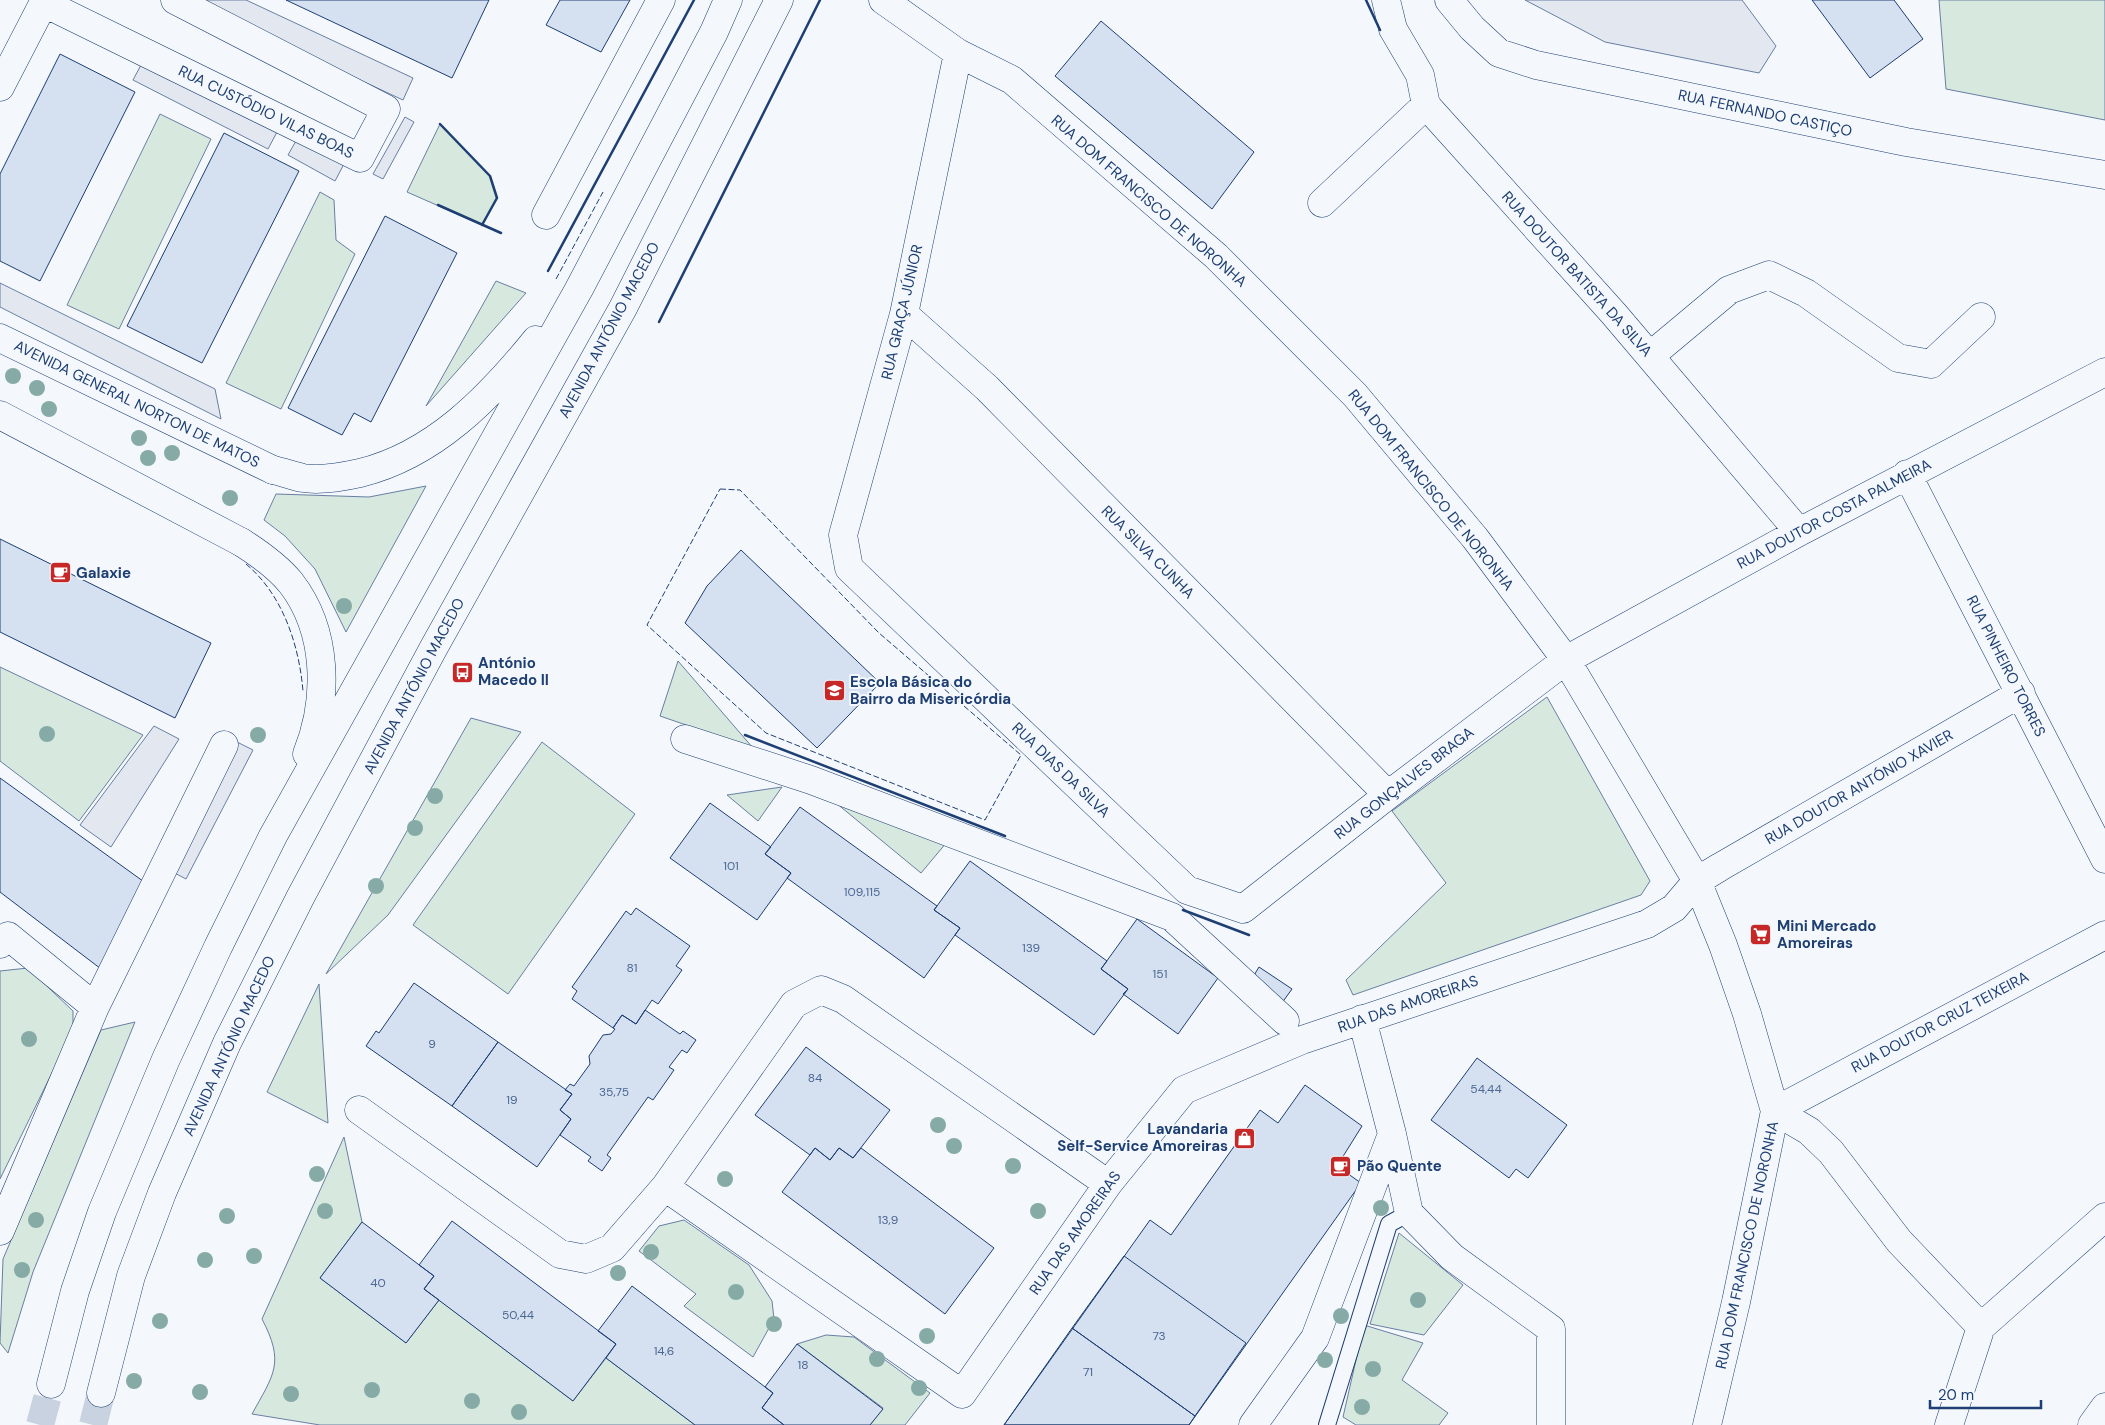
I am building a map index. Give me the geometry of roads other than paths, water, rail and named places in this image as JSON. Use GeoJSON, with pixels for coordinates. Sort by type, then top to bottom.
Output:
{"type":"FeatureCollection","features":[{"type":"Feature","properties":{"kind":"main road","name":"RUA CUSTÓDIO VILAS BOAS"},"geometry":{"type":"LineString","coordinates":[[0,87],[44,2],[360,158],[386,109],[175,0]]}},
{"type":"Feature","properties":{"kind":"main road"},"geometry":{"type":"LineString","coordinates":[[546,215],[661,0]]}},
{"type":"Feature","properties":{"kind":"main road"},"geometry":{"type":"LineString","coordinates":[[51,1384],[75,1291],[105,1204],[166,1059],[218,947],[274,836],[579,289],[714,32],[728,0]]}},
{"type":"Feature","properties":{"kind":"main road","name":"AVENIDA ANTÓNIO MACEDO"},"geometry":{"type":"LineString","coordinates":[[101,1393],[132,1276],[162,1192],[227,1043],[301,896],[433,649],[623,308],[779,0]]}},
{"type":"Feature","properties":{"kind":"main road","name":"RUA DOM FRANCISCO DE NORONHA"},"geometry":{"type":"LineString","coordinates":[[883,0],[958,53],[1012,80],[1222,262],[1355,395],[1475,538],[1566,660],[1697,881],[1723,945],[1747,1014],[1776,1110],[1736,1302],[1707,1425]]}},
{"type":"Feature","properties":{"kind":"main road"},"geometry":{"type":"LineString","coordinates":[[1322,203],[1426,105],[1420,75],[1393,29],[1386,0]]}},
{"type":"Feature","properties":{"kind":"main road","name":"RUA FERNANDO CASTIÇO"},"geometry":{"type":"LineString","coordinates":[[1449,0],[1472,28],[1499,53],[1536,65],[1906,142],[2105,175]]}},
{"type":"Feature","properties":{"kind":"main road","name":"RUA GRAÇA JÚNIOR"},"geometry":{"type":"LineString","coordinates":[[849,568],[844,535],[904,314],[958,53]]}},
{"type":"Feature","properties":{"kind":"main road","name":"RUA DOUTOR BATISTA DA SILVA"},"geometry":{"type":"LineString","coordinates":[[1426,105],[1650,356],[1799,532]]}},
{"type":"Feature","properties":{"kind":"main road"},"geometry":{"type":"LineString","coordinates":[[1650,356],[1729,290],[1768,275],[1806,293],[1898,358],[1931,364],[1981,317]]}},
{"type":"Feature","properties":{"kind":"main road","name":"AVENIDA GENERAL NORTON DE MATOS"},"geometry":{"type":"LineString","coordinates":[[0,338],[274,470],[304,478],[339,478],[377,469],[416,452],[452,427],[496,387],[579,289]]}},
{"type":"Feature","properties":{"kind":"main road","name":"RUA SILVA CUNHA"},"geometry":{"type":"LineString","coordinates":[[904,314],[987,388],[1388,795]]}},
{"type":"Feature","properties":{"kind":"main road","name":"RUA DOUTOR COSTA PALMEIRA"},"geometry":{"type":"LineString","coordinates":[[1566,660],[1907,474],[2105,372]]}},
{"type":"Feature","properties":{"kind":"main road"},"geometry":{"type":"LineString","coordinates":[[0,415],[242,542],[269,560],[291,584],[309,614],[320,653],[322,690],[315,734],[274,836]]}},
{"type":"Feature","properties":{"kind":"main road","name":"RUA PINHEIRO TORRES"},"geometry":{"type":"LineString","coordinates":[[1907,474],[2105,859]]}},
{"type":"Feature","properties":{"kind":"main road","name":"RUA DIAS DA SILVA"},"geometry":{"type":"LineString","coordinates":[[849,568],[1187,890],[1243,908]]}},
{"type":"Feature","properties":{"kind":"main road","name":"RUA GONÇALVES BRAGA"},"geometry":{"type":"LineString","coordinates":[[1243,908],[1566,660]]}},
{"type":"Feature","properties":{"kind":"main road","name":"RUA DOUTOR ANTÓNIO XAVIER"},"geometry":{"type":"LineString","coordinates":[[1697,881],[2021,694]]}},
{"type":"Feature","properties":{"kind":"main road"},"geometry":{"type":"LineString","coordinates":[[685,738],[820,783],[1172,916],[1285,1021]]}},
{"type":"Feature","properties":{"kind":"main road"},"geometry":{"type":"LineString","coordinates":[[0,1231],[95,1007],[224,745]]}},
{"type":"Feature","properties":{"kind":"main road","name":"RUA DAS AMOREIRAS"},"geometry":{"type":"LineString","coordinates":[[665,1188],[962,1394],[1108,1184],[1184,1090],[1302,1040],[1647,924],[1674,908],[1697,881]]}},
{"type":"Feature","properties":{"kind":"main road","name":"RUA DOUTOR CRUZ TEIXEIRA"},"geometry":{"type":"LineString","coordinates":[[1776,1110],[2105,934]]}},
{"type":"Feature","properties":{"kind":"main road"},"geometry":{"type":"LineString","coordinates":[[0,944],[8,936],[95,1007]]}},
{"type":"Feature","properties":{"kind":"main road"},"geometry":{"type":"LineString","coordinates":[[359,1110],[560,1254],[586,1259],[612,1248],[665,1188],[794,1004],[821,990],[842,999],[1108,1184]]}},
{"type":"Feature","properties":{"kind":"main road"},"geometry":{"type":"LineString","coordinates":[[1362,1019],[1392,1134],[1409,1213],[1452,1256],[1551,1329],[1551,1425]]}},
{"type":"Feature","properties":{"kind":"main road"},"geometry":{"type":"LineString","coordinates":[[1776,1110],[1809,1131],[1831,1152],[1899,1241],[1982,1327]]}},
{"type":"Feature","properties":{"kind":"main road"},"geometry":{"type":"LineString","coordinates":[[1253,1425],[1315,1338],[1392,1134]]}},
{"type":"Feature","properties":{"kind":"main road"},"geometry":{"type":"LineString","coordinates":[[1949,1425],[1982,1327],[2105,1217]]}},
{"type":"Feature","properties":{"kind":"main road"},"geometry":{"type":"LineString","coordinates":[[2092,1425],[2105,1407]]}},
{"type":"Feature","properties":{"kind":"lane"},"geometry":{"type":"LineString","coordinates":[[1327,1425],[1389,1224],[1409,1213]]}},
{"type":"Feature","properties":{"kind":"tunnel"},"geometry":{"type":"LineString","coordinates":[[40,1425],[51,1384]]}},
{"type":"Feature","properties":{"kind":"tunnel"},"geometry":{"type":"LineString","coordinates":[[93,1425],[101,1393]]}},
{"type":"Feature","properties":{"kind":"place","name":"Galaxie"},"geometry":{"type":"Point","coordinates":[60,573]}},
{"type":"Feature","properties":{"kind":"place","name":"António Macedo II"},"geometry":{"type":"Point","coordinates":[462,672]}},
{"type":"Feature","properties":{"kind":"place","name":"Escola Básica do Bairro da Misericórdia"},"geometry":{"type":"Point","coordinates":[834,691]}},
{"type":"Feature","properties":{"kind":"place","name":"Mini Mercado Amoreiras"},"geometry":{"type":"Point","coordinates":[1761,935]}},
{"type":"Feature","properties":{"kind":"place","name":"Lavandaria Self-Service Amoreiras"},"geometry":{"type":"Point","coordinates":[1244,1138]}},
{"type":"Feature","properties":{"kind":"place","name":"Pão Quente"},"geometry":{"type":"Point","coordinates":[1341,1166]}}]}
